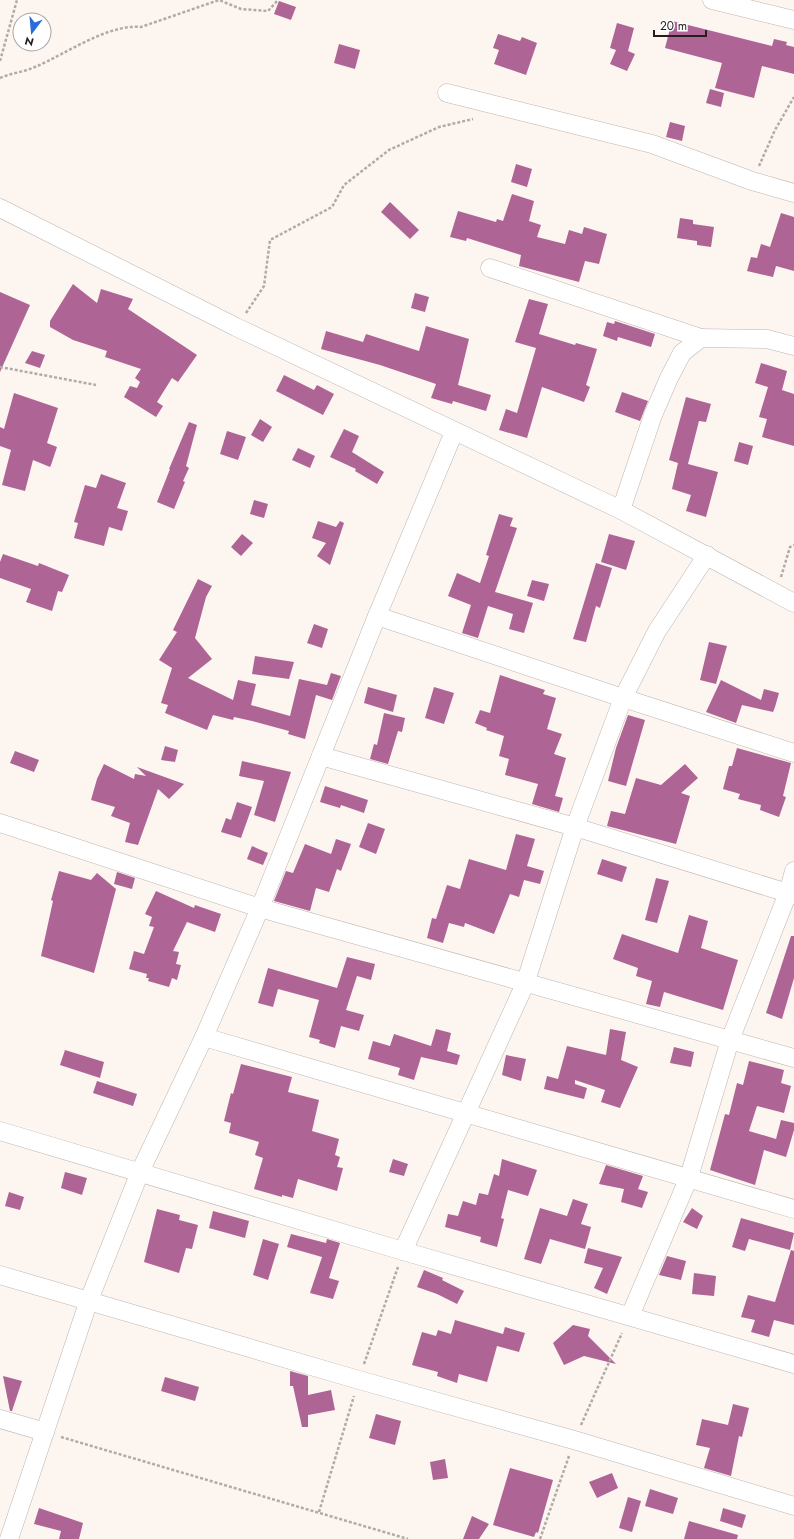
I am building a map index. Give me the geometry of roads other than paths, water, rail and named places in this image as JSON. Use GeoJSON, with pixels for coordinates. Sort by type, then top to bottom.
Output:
{"type":"FeatureCollection","features":[{"type":"Feature","properties":{"kind":"street"},"geometry":{"type":"LineString","coordinates":[[712,0],[794,20]]}},
{"type":"Feature","properties":{"kind":"street"},"geometry":{"type":"LineString","coordinates":[[447,94],[652,144],[752,181],[794,193]]}},
{"type":"Feature","properties":{"kind":"street"},"geometry":{"type":"LineString","coordinates":[[0,208],[236,327],[454,432],[621,510],[794,602]]}},
{"type":"Feature","properties":{"kind":"street"},"geometry":{"type":"LineString","coordinates":[[490,268],[701,338],[767,339],[794,346]]}},
{"type":"Feature","properties":{"kind":"street"},"geometry":{"type":"LineString","coordinates":[[621,510],[653,415],[669,378],[682,354],[701,338]]}},
{"type":"Feature","properties":{"kind":"street"},"geometry":{"type":"LineString","coordinates":[[9,1539],[89,1300],[140,1172],[204,1037],[260,908],[377,616],[454,432]]}},
{"type":"Feature","properties":{"kind":"street"},"geometry":{"type":"LineString","coordinates":[[403,1251],[525,984],[575,827],[623,698],[657,631],[707,555]]}},
{"type":"Feature","properties":{"kind":"street"},"geometry":{"type":"LineString","coordinates":[[377,616],[794,753]]}},
{"type":"Feature","properties":{"kind":"street"},"geometry":{"type":"LineString","coordinates":[[321,756],[575,827],[791,894]]}},
{"type":"Feature","properties":{"kind":"street"},"geometry":{"type":"LineString","coordinates":[[0,822],[260,908],[525,984],[794,1058]]}},
{"type":"Feature","properties":{"kind":"street"},"geometry":{"type":"LineString","coordinates":[[630,1316],[689,1177],[730,1040],[791,894],[794,871]]}},
{"type":"Feature","properties":{"kind":"street"},"geometry":{"type":"LineString","coordinates":[[204,1037],[689,1177],[794,1209]]}},
{"type":"Feature","properties":{"kind":"street"},"geometry":{"type":"LineString","coordinates":[[0,1131],[403,1251],[794,1364]]}},
{"type":"Feature","properties":{"kind":"street"},"geometry":{"type":"LineString","coordinates":[[0,1275],[359,1380],[574,1440],[794,1506]]}},
{"type":"Feature","properties":{"kind":"street"},"geometry":{"type":"LineString","coordinates":[[0,1419],[45,1432]]}}]}
